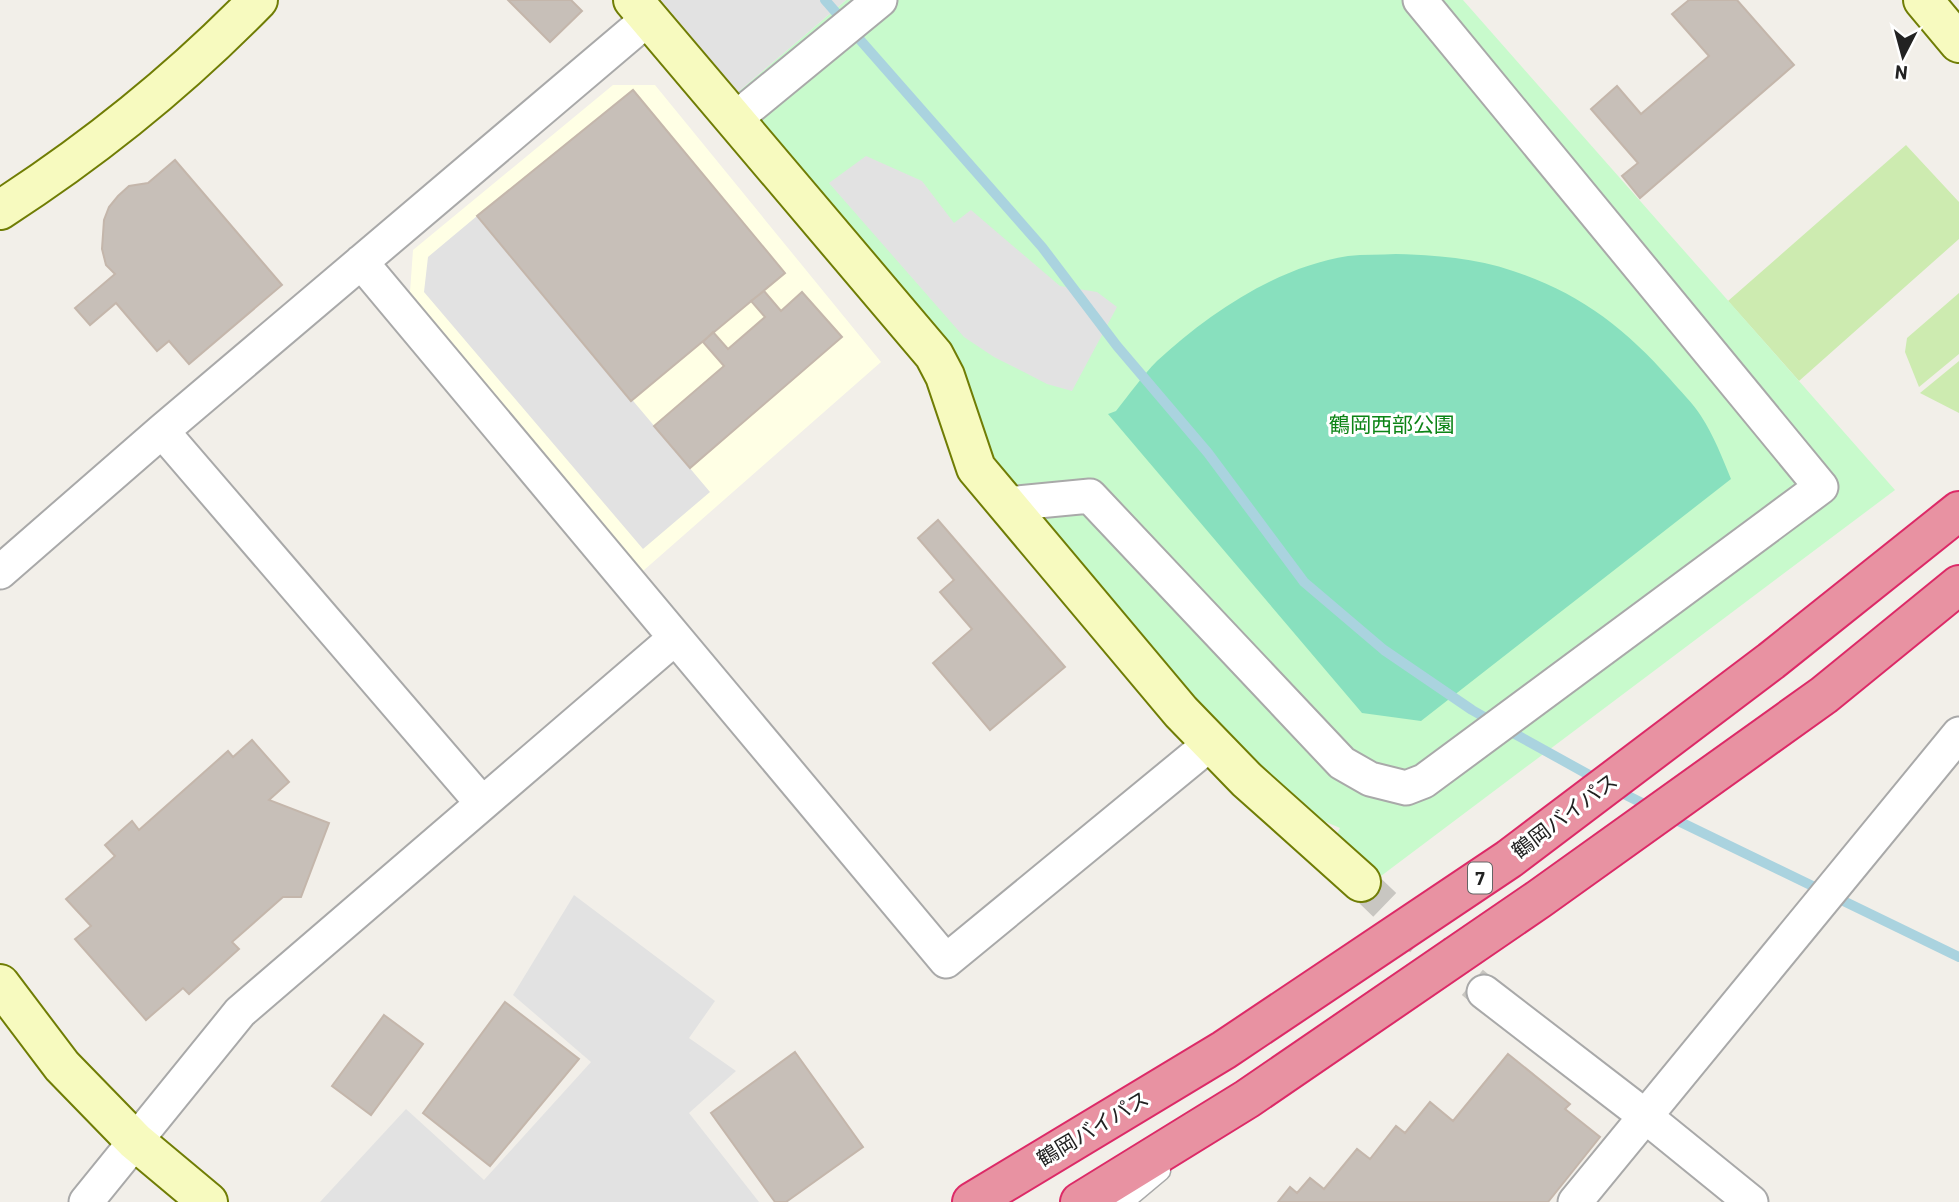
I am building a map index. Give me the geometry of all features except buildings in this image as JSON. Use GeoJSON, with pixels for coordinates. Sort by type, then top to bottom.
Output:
{"type":"FeatureCollection","features":[{"type":"Feature","properties":{"kind":"highway","name":"鶴岡バイパス"},"geometry":{"type":"LineString","coordinates":[[972,1202],[1224,1049],[1509,859],[1771,661],[1959,511]]}},
{"type":"Feature","properties":{"kind":"highway","name":"7"},"geometry":{"type":"LineString","coordinates":[[1080,1202],[1247,1099],[1539,899],[1813,702],[1959,585]]}},
{"type":"Feature","properties":{"kind":"street"},"geometry":{"type":"LineString","coordinates":[[0,210],[87,149],[149,101],[258,0]]}},
{"type":"Feature","properties":{"kind":"street"},"geometry":{"type":"LineString","coordinates":[[735,119],[880,0]]}},
{"type":"Feature","properties":{"kind":"street"},"geometry":{"type":"LineString","coordinates":[[1007,504],[1090,496],[1342,763],[1370,779],[1406,788],[1424,781],[1821,487],[1420,0]]}},
{"type":"Feature","properties":{"kind":"street"},"geometry":{"type":"LineString","coordinates":[[1923,0],[1959,43]]}},
{"type":"Feature","properties":{"kind":"street"},"geometry":{"type":"LineString","coordinates":[[0,572],[361,262],[641,9],[934,355],[945,376],[975,468],[1181,712],[1247,780],[1361,882]]}},
{"type":"Feature","properties":{"kind":"street"},"geometry":{"type":"LineString","coordinates":[[361,262],[946,961],[1211,743]]}},
{"type":"Feature","properties":{"kind":"street"},"geometry":{"type":"LineString","coordinates":[[162,431],[482,803]]}},
{"type":"Feature","properties":{"kind":"street"},"geometry":{"type":"LineString","coordinates":[[86,1202],[240,1012],[675,638]]}},
{"type":"Feature","properties":{"kind":"street"},"geometry":{"type":"LineString","coordinates":[[1575,1202],[1959,734]]}},
{"type":"Feature","properties":{"kind":"street"},"geometry":{"type":"LineString","coordinates":[[0,984],[62,1066],[135,1141],[208,1202]]}},
{"type":"Feature","properties":{"kind":"street"},"geometry":{"type":"LineString","coordinates":[[1484,992],[1751,1202]]}},
{"type":"Feature","properties":{"kind":"lane"},"geometry":{"type":"LineString","coordinates":[[1124,1202],[1247,1099]]}},
{"type":"Feature","properties":{"kind":"shaded area"},"geometry":{"type":"Polygon","coordinates":[[[661,0],[846,0],[738,92],[661,0]]]}},
{"type":"Feature","properties":{"kind":"shaded area"},"geometry":{"type":"Polygon","coordinates":[[[613,85],[655,85],[881,362],[643,571],[410,292],[413,250],[613,85]]]}},
{"type":"Feature","properties":{"kind":"shaded area"},"geometry":{"type":"Polygon","coordinates":[[[866,156],[922,181],[954,223],[971,210],[1060,286],[1097,292],[1117,307],[1072,391],[1047,384],[994,357],[964,337],[829,183],[866,156]]]}},
{"type":"Feature","properties":{"kind":"shaded area"},"geometry":{"type":"Polygon","coordinates":[[[477,216],[710,492],[643,549],[424,292],[428,257],[477,216]]]}},
{"type":"Feature","properties":{"kind":"shaded area"},"geometry":{"type":"Polygon","coordinates":[[[574,895],[715,1001],[689,1038],[736,1071],[689,1113],[759,1202],[320,1202],[406,1109],[484,1180],[591,1062],[513,995],[574,895]]]}},
{"type":"Feature","properties":{"kind":"green space","name":"鶴岡西部公園"},"geometry":{"type":"Polygon","coordinates":[[[846,0],[1463,0],[1895,490],[1381,876],[1333,842],[1340,828],[1296,809],[997,481],[947,349],[738,92],[846,0]]]}},
{"type":"Feature","properties":{"kind":"green space"},"geometry":{"type":"Polygon","coordinates":[[[1906,145],[1959,202],[1959,239],[1799,381],[1728,301],[1906,145]]]}},
{"type":"Feature","properties":{"kind":"green space"},"geometry":{"type":"Polygon","coordinates":[[[1396,254],[1455,258],[1499,267],[1559,290],[1599,314],[1636,344],[1694,406],[1714,439],[1731,479],[1421,721],[1362,713],[1108,414],[1116,411],[1151,367],[1177,343],[1222,310],[1270,281],[1296,270],[1348,256],[1396,254]]]}},
{"type":"Feature","properties":{"kind":"green space"},"geometry":{"type":"Polygon","coordinates":[[[1959,293],[1959,354],[1919,387],[1905,352],[1907,338],[1959,293]]]}},
{"type":"Feature","properties":{"kind":"green space"},"geometry":{"type":"Polygon","coordinates":[[[1959,361],[1959,413],[1920,393],[1959,361]]]}},
{"type":"Feature","properties":{"kind":"waterway"},"geometry":{"type":"LineString","coordinates":[[825,0],[1042,247],[1117,346],[1208,453],[1304,582],[1384,650],[1493,722]]}},
{"type":"Feature","properties":{"kind":"waterway"},"geometry":{"type":"LineString","coordinates":[[1506,729],[1600,781]]}},
{"type":"Feature","properties":{"kind":"waterway"},"geometry":{"type":"LineString","coordinates":[[1616,790],[1650,807]]}},
{"type":"Feature","properties":{"kind":"waterway"},"geometry":{"type":"LineString","coordinates":[[1670,817],[1959,957]]}},
{"type":"Feature","properties":{"kind":"tunnel"},"geometry":{"type":"LineString","coordinates":[[1361,882],[1420,939],[1484,992]]}}]}
